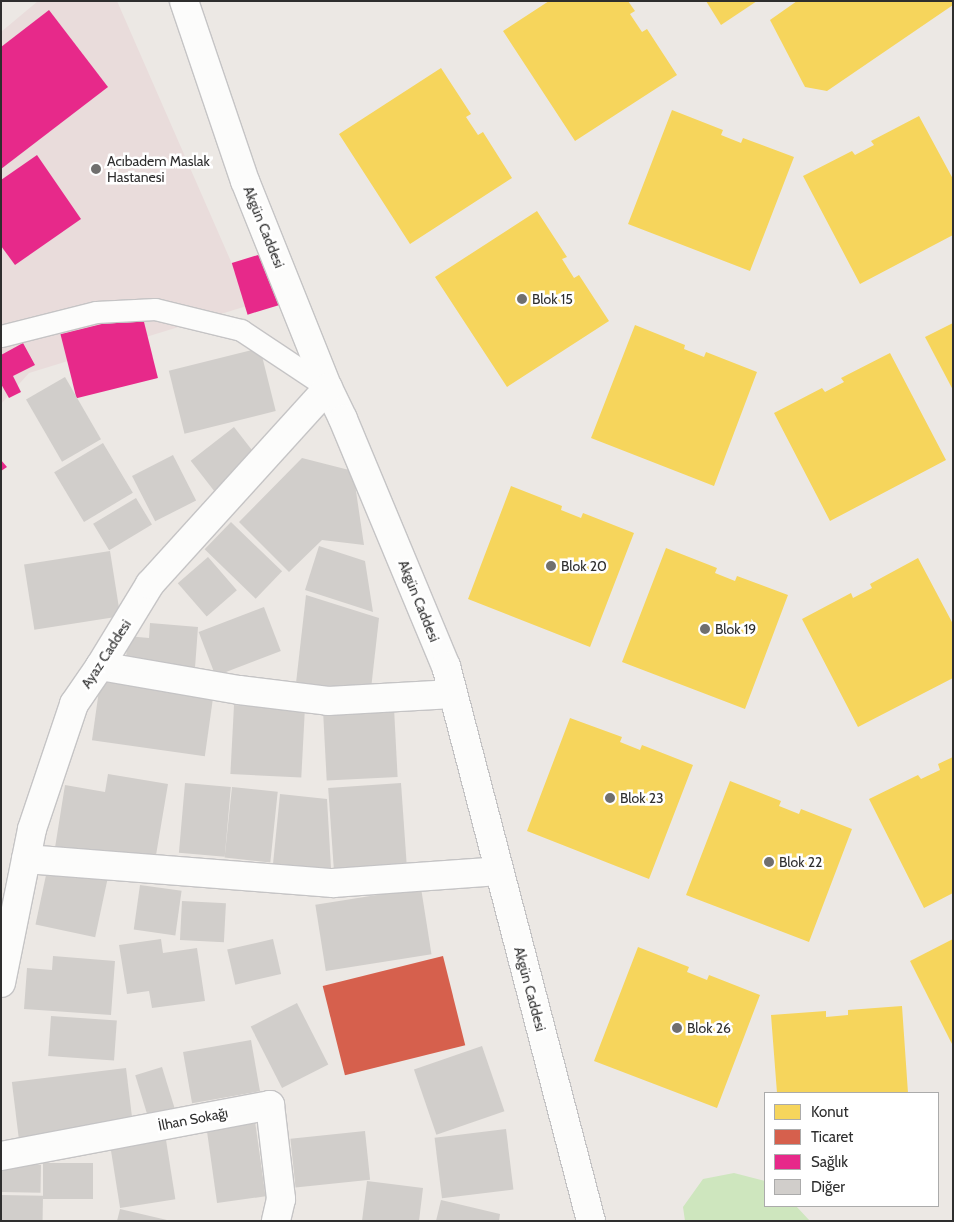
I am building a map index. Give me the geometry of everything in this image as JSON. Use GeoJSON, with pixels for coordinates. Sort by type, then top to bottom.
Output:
{"type":"FeatureCollection","features":[{"type":"Feature","properties":{"kind":"street","name":"Akgün Caddesi"},"geometry":{"type":"LineString","coordinates":[[184,1],[245,181],[328,388],[343,419],[446,666],[591,1221]]}},
{"type":"Feature","properties":{"kind":"street","name":"Ayaz Caddesi"},"geometry":{"type":"LineString","coordinates":[[1,983],[32,829],[74,704],[100,666],[150,584],[328,388]]}},
{"type":"Feature","properties":{"kind":"street"},"geometry":{"type":"LineString","coordinates":[[100,666],[239,690],[328,701],[453,694]]}},
{"type":"Feature","properties":{"kind":"street"},"geometry":{"type":"LineString","coordinates":[[26,858],[333,883],[499,871]]}},
{"type":"Feature","properties":{"kind":"street","name":"İlhan Sokağı"},"geometry":{"type":"LineString","coordinates":[[1,1156],[270,1105],[281,1199],[276,1221]]}},
{"type":"Feature","properties":{"kind":"lane"},"geometry":{"type":"LineString","coordinates":[[1,336],[96,312],[155,309],[241,330],[328,388]]}},
{"type":"Feature","properties":{"kind":"shaded area","name":"Acıbadem Maslak Hastanesi"},"geometry":{"type":"Polygon","coordinates":[[[38,1],[117,1],[250,305],[29,373],[1,404],[1,32],[38,1]]]}},
{"type":"Feature","properties":{"kind":"green space"},"geometry":{"type":"Polygon","coordinates":[[[734,1173],[764,1181],[764,1207],[797,1207],[810,1221],[685,1221],[683,1207],[703,1179],[734,1173]]]}},
{"type":"Feature","properties":{"kind":"building: Konut"},"geometry":{"type":"Polygon","coordinates":[[[549,1],[628,1],[635,11],[630,14],[642,32],[647,29],[677,75],[575,141],[503,31],[549,1]]]}},
{"type":"Feature","properties":{"kind":"building: Konut"},"geometry":{"type":"Polygon","coordinates":[[[706,1],[757,1],[721,25],[706,1]]]}},
{"type":"Feature","properties":{"kind":"building: Konut"},"geometry":{"type":"Polygon","coordinates":[[[797,1],[953,1],[953,5],[827,91],[805,87],[770,20],[797,1]]]}},
{"type":"Feature","properties":{"kind":"building: Konut"},"geometry":{"type":"Polygon","coordinates":[[[441,68],[471,114],[466,117],[478,135],[483,132],[512,178],[410,244],[339,134],[441,68]]]}},
{"type":"Feature","properties":{"kind":"building: Konut"},"geometry":{"type":"Polygon","coordinates":[[[672,110],[723,130],[721,135],[741,143],[743,138],[794,157],[750,271],[628,224],[672,110]]]}},
{"type":"Feature","properties":{"kind":"building: Konut"},"geometry":{"type":"Polygon","coordinates":[[[919,116],[953,179],[953,235],[860,284],[803,176],[852,151],[855,155],[874,145],[871,141],[919,116]]]}},
{"type":"Feature","properties":{"kind":"building: Konut","name":"Blok 15"},"geometry":{"type":"Polygon","coordinates":[[[537,211],[567,257],[562,259],[574,278],[579,275],[609,321],[507,387],[435,277],[537,211]]]}},
{"type":"Feature","properties":{"kind":"building: Konut"},"geometry":{"type":"Polygon","coordinates":[[[953,323],[953,390],[925,337],[953,323]]]}},
{"type":"Feature","properties":{"kind":"building: Konut"},"geometry":{"type":"Polygon","coordinates":[[[635,325],[685,345],[684,349],[704,357],[706,352],[757,372],[714,486],[591,438],[635,325]]]}},
{"type":"Feature","properties":{"kind":"building: Konut"},"geometry":{"type":"Polygon","coordinates":[[[890,353],[946,460],[830,521],[774,413],[822,388],[825,392],[844,382],[841,378],[890,353]]]}},
{"type":"Feature","properties":{"kind":"building: Konut","name":"Blok 20"},"geometry":{"type":"Polygon","coordinates":[[[511,486],[562,506],[561,510],[581,518],[583,513],[634,533],[590,647],[468,599],[511,486]]]}},
{"type":"Feature","properties":{"kind":"building: Konut","name":"Blok 19"},"geometry":{"type":"Polygon","coordinates":[[[666,548],[717,568],[715,573],[735,581],[737,576],[788,595],[745,709],[622,662],[666,548]]]}},
{"type":"Feature","properties":{"kind":"building: Konut"},"geometry":{"type":"Polygon","coordinates":[[[918,558],[953,624],[953,678],[858,727],[802,619],[851,593],[853,598],[872,588],[870,584],[918,558]]]}},
{"type":"Feature","properties":{"kind":"building: Konut","name":"Blok 23"},"geometry":{"type":"Polygon","coordinates":[[[570,718],[622,737],[620,742],[640,750],[642,745],[693,765],[649,879],[527,831],[570,718]]]}},
{"type":"Feature","properties":{"kind":"building: Konut"},"geometry":{"type":"Polygon","coordinates":[[[953,757],[953,893],[924,908],[869,799],[918,775],[921,779],[940,770],[938,764],[953,757]]]}},
{"type":"Feature","properties":{"kind":"building: Konut","name":"Blok 22"},"geometry":{"type":"Polygon","coordinates":[[[730,781],[781,801],[779,806],[799,814],[801,809],[852,829],[809,942],[686,895],[730,781]]]}},
{"type":"Feature","properties":{"kind":"building: Konut"},"geometry":{"type":"Polygon","coordinates":[[[953,939],[953,1046],[910,961],[953,939]]]}},
{"type":"Feature","properties":{"kind":"building: Konut","name":"Blok 26"},"geometry":{"type":"Polygon","coordinates":[[[638,947],[689,967],[687,972],[707,980],[709,975],[760,995],[717,1108],[594,1061],[638,947]]]}},
{"type":"Feature","properties":{"kind":"building: Konut"},"geometry":{"type":"Polygon","coordinates":[[[902,1006],[908,1092],[777,1092],[771,1015],[826,1011],[826,1017],[848,1015],[848,1010],[902,1006]]]}},
{"type":"Feature","properties":{"kind":"building: Ticaret"},"geometry":{"type":"Polygon","coordinates":[[[443,956],[465,1045],[345,1075],[323,986],[443,956]]]}},
{"type":"Feature","properties":{"kind":"building: Sağlık"},"geometry":{"type":"Polygon","coordinates":[[[49,10],[108,87],[1,169],[1,47],[49,10]]]}},
{"type":"Feature","properties":{"kind":"building: Sağlık"},"geometry":{"type":"Polygon","coordinates":[[[37,155],[81,219],[15,265],[1,246],[1,180],[37,155]]]}},
{"type":"Feature","properties":{"kind":"building: Sağlık"},"geometry":{"type":"Polygon","coordinates":[[[271,251],[287,303],[248,315],[232,263],[271,251]]]}},
{"type":"Feature","properties":{"kind":"building: Sağlık"},"geometry":{"type":"Polygon","coordinates":[[[142,314],[158,378],[76,398],[60,334],[142,314]]]}},
{"type":"Feature","properties":{"kind":"building: Sağlık"},"geometry":{"type":"Polygon","coordinates":[[[23,343],[35,365],[13,376],[21,392],[9,398],[1,384],[1,355],[23,343]]]}},
{"type":"Feature","properties":{"kind":"building: Sağlık"},"geometry":{"type":"Polygon","coordinates":[[[1,460],[7,467],[1,471],[1,460]]]}},
{"type":"Feature","properties":{"kind":"building: Diğer"},"geometry":{"type":"Polygon","coordinates":[[[260,348],[276,411],[185,434],[169,371],[260,348]]]}},
{"type":"Feature","properties":{"kind":"building: Diğer"},"geometry":{"type":"Polygon","coordinates":[[[65,377],[101,439],[62,462],[26,400],[65,377]]]}},
{"type":"Feature","properties":{"kind":"building: Diğer"},"geometry":{"type":"Polygon","coordinates":[[[234,427],[260,460],[217,494],[191,461],[234,427]]]}},
{"type":"Feature","properties":{"kind":"building: Diğer"},"geometry":{"type":"Polygon","coordinates":[[[103,443],[133,493],[84,522],[54,472],[103,443]]]}},
{"type":"Feature","properties":{"kind":"building: Diğer"},"geometry":{"type":"Polygon","coordinates":[[[173,455],[196,500],[155,521],[132,476],[173,455]]]}},
{"type":"Feature","properties":{"kind":"building: Diğer"},"geometry":{"type":"Polygon","coordinates":[[[302,458],[353,471],[364,545],[322,540],[289,572],[239,522],[302,458]]]}},
{"type":"Feature","properties":{"kind":"building: Diğer"},"geometry":{"type":"Polygon","coordinates":[[[136,498],[152,525],[109,550],[93,524],[136,498]]]}},
{"type":"Feature","properties":{"kind":"building: Diğer"},"geometry":{"type":"Polygon","coordinates":[[[231,522],[282,571],[256,599],[205,549],[231,522]]]}},
{"type":"Feature","properties":{"kind":"building: Diğer"},"geometry":{"type":"Polygon","coordinates":[[[319,546],[365,561],[373,612],[305,590],[319,546]]]}},
{"type":"Feature","properties":{"kind":"building: Diğer"},"geometry":{"type":"Polygon","coordinates":[[[110,551],[120,616],[34,630],[24,565],[110,551]]]}},
{"type":"Feature","properties":{"kind":"building: Diğer"},"geometry":{"type":"Polygon","coordinates":[[[208,557],[237,590],[207,616],[178,583],[208,557]]]}},
{"type":"Feature","properties":{"kind":"building: Diğer"},"geometry":{"type":"Polygon","coordinates":[[[306,595],[379,618],[371,689],[296,683],[306,595]]]}},
{"type":"Feature","properties":{"kind":"building: Diğer"},"geometry":{"type":"Polygon","coordinates":[[[264,607],[281,651],[215,676],[199,632],[264,607]]]}},
{"type":"Feature","properties":{"kind":"building: Diğer"},"geometry":{"type":"Polygon","coordinates":[[[150,623],[198,627],[195,668],[126,663],[127,636],[149,638],[150,623]]]}},
{"type":"Feature","properties":{"kind":"building: Diğer"},"geometry":{"type":"Polygon","coordinates":[[[101,676],[214,692],[205,756],[92,740],[101,676]]]}},
{"type":"Feature","properties":{"kind":"building: Diğer"},"geometry":{"type":"Polygon","coordinates":[[[234,705],[305,709],[301,778],[230,774],[234,705]]]}},
{"type":"Feature","properties":{"kind":"building: Diğer"},"geometry":{"type":"Polygon","coordinates":[[[394,708],[398,777],[327,781],[323,712],[394,708]]]}},
{"type":"Feature","properties":{"kind":"building: Diğer"},"geometry":{"type":"Polygon","coordinates":[[[108,774],[168,784],[154,867],[54,854],[65,785],[105,792],[108,774]]]}},
{"type":"Feature","properties":{"kind":"building: Diğer"},"geometry":{"type":"Polygon","coordinates":[[[185,783],[231,787],[225,857],[179,853],[185,783]]]}},
{"type":"Feature","properties":{"kind":"building: Diğer"},"geometry":{"type":"Polygon","coordinates":[[[401,783],[407,863],[334,868],[328,788],[401,783]]]}},
{"type":"Feature","properties":{"kind":"building: Diğer"},"geometry":{"type":"Polygon","coordinates":[[[232,787],[278,792],[270,862],[225,858],[232,787]]]}},
{"type":"Feature","properties":{"kind":"building: Diğer"},"geometry":{"type":"Polygon","coordinates":[[[280,794],[327,799],[331,868],[273,864],[280,794]]]}},
{"type":"Feature","properties":{"kind":"building: Diğer"},"geometry":{"type":"Polygon","coordinates":[[[49,861],[109,874],[95,937],[35,925],[49,861]]]}},
{"type":"Feature","properties":{"kind":"building: Diğer"},"geometry":{"type":"Polygon","coordinates":[[[140,885],[182,891],[175,935],[134,930],[140,885]]]}},
{"type":"Feature","properties":{"kind":"building: Diğer"},"geometry":{"type":"Polygon","coordinates":[[[421,888],[431,954],[326,971],[315,905],[421,888]]]}},
{"type":"Feature","properties":{"kind":"building: Diğer"},"geometry":{"type":"Polygon","coordinates":[[[182,901],[226,903],[224,942],[180,940],[182,901]]]}},
{"type":"Feature","properties":{"kind":"building: Diğer"},"geometry":{"type":"Polygon","coordinates":[[[161,939],[163,953],[197,948],[205,1001],[152,1008],[149,991],[127,994],[119,945],[161,939]]]}},
{"type":"Feature","properties":{"kind":"building: Diğer"},"geometry":{"type":"Polygon","coordinates":[[[273,939],[281,974],[235,985],[227,950],[273,939]]]}},
{"type":"Feature","properties":{"kind":"building: Diğer"},"geometry":{"type":"Polygon","coordinates":[[[53,956],[115,961],[111,1015],[24,1009],[27,968],[52,970],[53,956]]]}},
{"type":"Feature","properties":{"kind":"building: Diğer"},"geometry":{"type":"Polygon","coordinates":[[[297,1003],[328,1064],[282,1088],[251,1027],[297,1003]]]}},
{"type":"Feature","properties":{"kind":"building: Diğer"},"geometry":{"type":"Polygon","coordinates":[[[51,1016],[117,1021],[114,1061],[48,1056],[51,1016]]]}},
{"type":"Feature","properties":{"kind":"building: Diğer"},"geometry":{"type":"Polygon","coordinates":[[[251,1040],[260,1091],[192,1103],[183,1052],[251,1040]]]}},
{"type":"Feature","properties":{"kind":"building: Diğer"},"geometry":{"type":"Polygon","coordinates":[[[482,1046],[504,1111],[436,1135],[414,1069],[482,1046]]]}},
{"type":"Feature","properties":{"kind":"building: Diğer"},"geometry":{"type":"Polygon","coordinates":[[[162,1067],[177,1117],[150,1125],[135,1075],[162,1067]]]}},
{"type":"Feature","properties":{"kind":"building: Diğer"},"geometry":{"type":"Polygon","coordinates":[[[126,1068],[133,1129],[19,1143],[12,1082],[126,1068]]]}},
{"type":"Feature","properties":{"kind":"building: Diğer"},"geometry":{"type":"Polygon","coordinates":[[[255,1121],[266,1196],[217,1203],[206,1128],[255,1121]]]}},
{"type":"Feature","properties":{"kind":"building: Diğer"},"geometry":{"type":"Polygon","coordinates":[[[506,1129],[513,1190],[442,1198],[435,1138],[506,1129]]]}},
{"type":"Feature","properties":{"kind":"building: Diğer"},"geometry":{"type":"Polygon","coordinates":[[[365,1131],[370,1180],[296,1188],[290,1139],[365,1131]]]}},
{"type":"Feature","properties":{"kind":"building: Diğer"},"geometry":{"type":"Polygon","coordinates":[[[166,1140],[175,1199],[120,1208],[111,1149],[166,1140]]]}},
{"type":"Feature","properties":{"kind":"building: Diğer"},"geometry":{"type":"Polygon","coordinates":[[[43,1163],[93,1163],[93,1199],[43,1199],[43,1163]]]}},
{"type":"Feature","properties":{"kind":"building: Diğer"},"geometry":{"type":"Polygon","coordinates":[[[1,1164],[41,1165],[41,1193],[1,1192],[1,1164]]]}},
{"type":"Feature","properties":{"kind":"building: Diğer"},"geometry":{"type":"Polygon","coordinates":[[[367,1181],[423,1188],[419,1221],[362,1221],[367,1181]]]}},
{"type":"Feature","properties":{"kind":"building: Diğer"},"geometry":{"type":"Polygon","coordinates":[[[1,1195],[43,1196],[43,1221],[1,1221],[1,1195]]]}},
{"type":"Feature","properties":{"kind":"building: Diğer"},"geometry":{"type":"Polygon","coordinates":[[[441,1200],[500,1214],[499,1221],[436,1221],[441,1200]]]}},
{"type":"Feature","properties":{"kind":"building: Diğer"},"geometry":{"type":"Polygon","coordinates":[[[120,1209],[167,1220],[167,1221],[117,1221],[120,1209]]]}},
{"type":"Feature","properties":{"kind":"place","name":"Acıbadem Maslak Hastanesi"},"geometry":{"type":"Point","coordinates":[96,169]}},
{"type":"Feature","properties":{"kind":"place","name":"Blok 15"},"geometry":{"type":"Point","coordinates":[522,299]}},
{"type":"Feature","properties":{"kind":"place","name":"Blok 20"},"geometry":{"type":"Point","coordinates":[551,566]}},
{"type":"Feature","properties":{"kind":"place","name":"Blok 19"},"geometry":{"type":"Point","coordinates":[705,629]}},
{"type":"Feature","properties":{"kind":"place","name":"Blok 23"},"geometry":{"type":"Point","coordinates":[610,798]}},
{"type":"Feature","properties":{"kind":"place","name":"Blok 22"},"geometry":{"type":"Point","coordinates":[769,862]}},
{"type":"Feature","properties":{"kind":"place","name":"Blok 26"},"geometry":{"type":"Point","coordinates":[677,1028]}}]}
